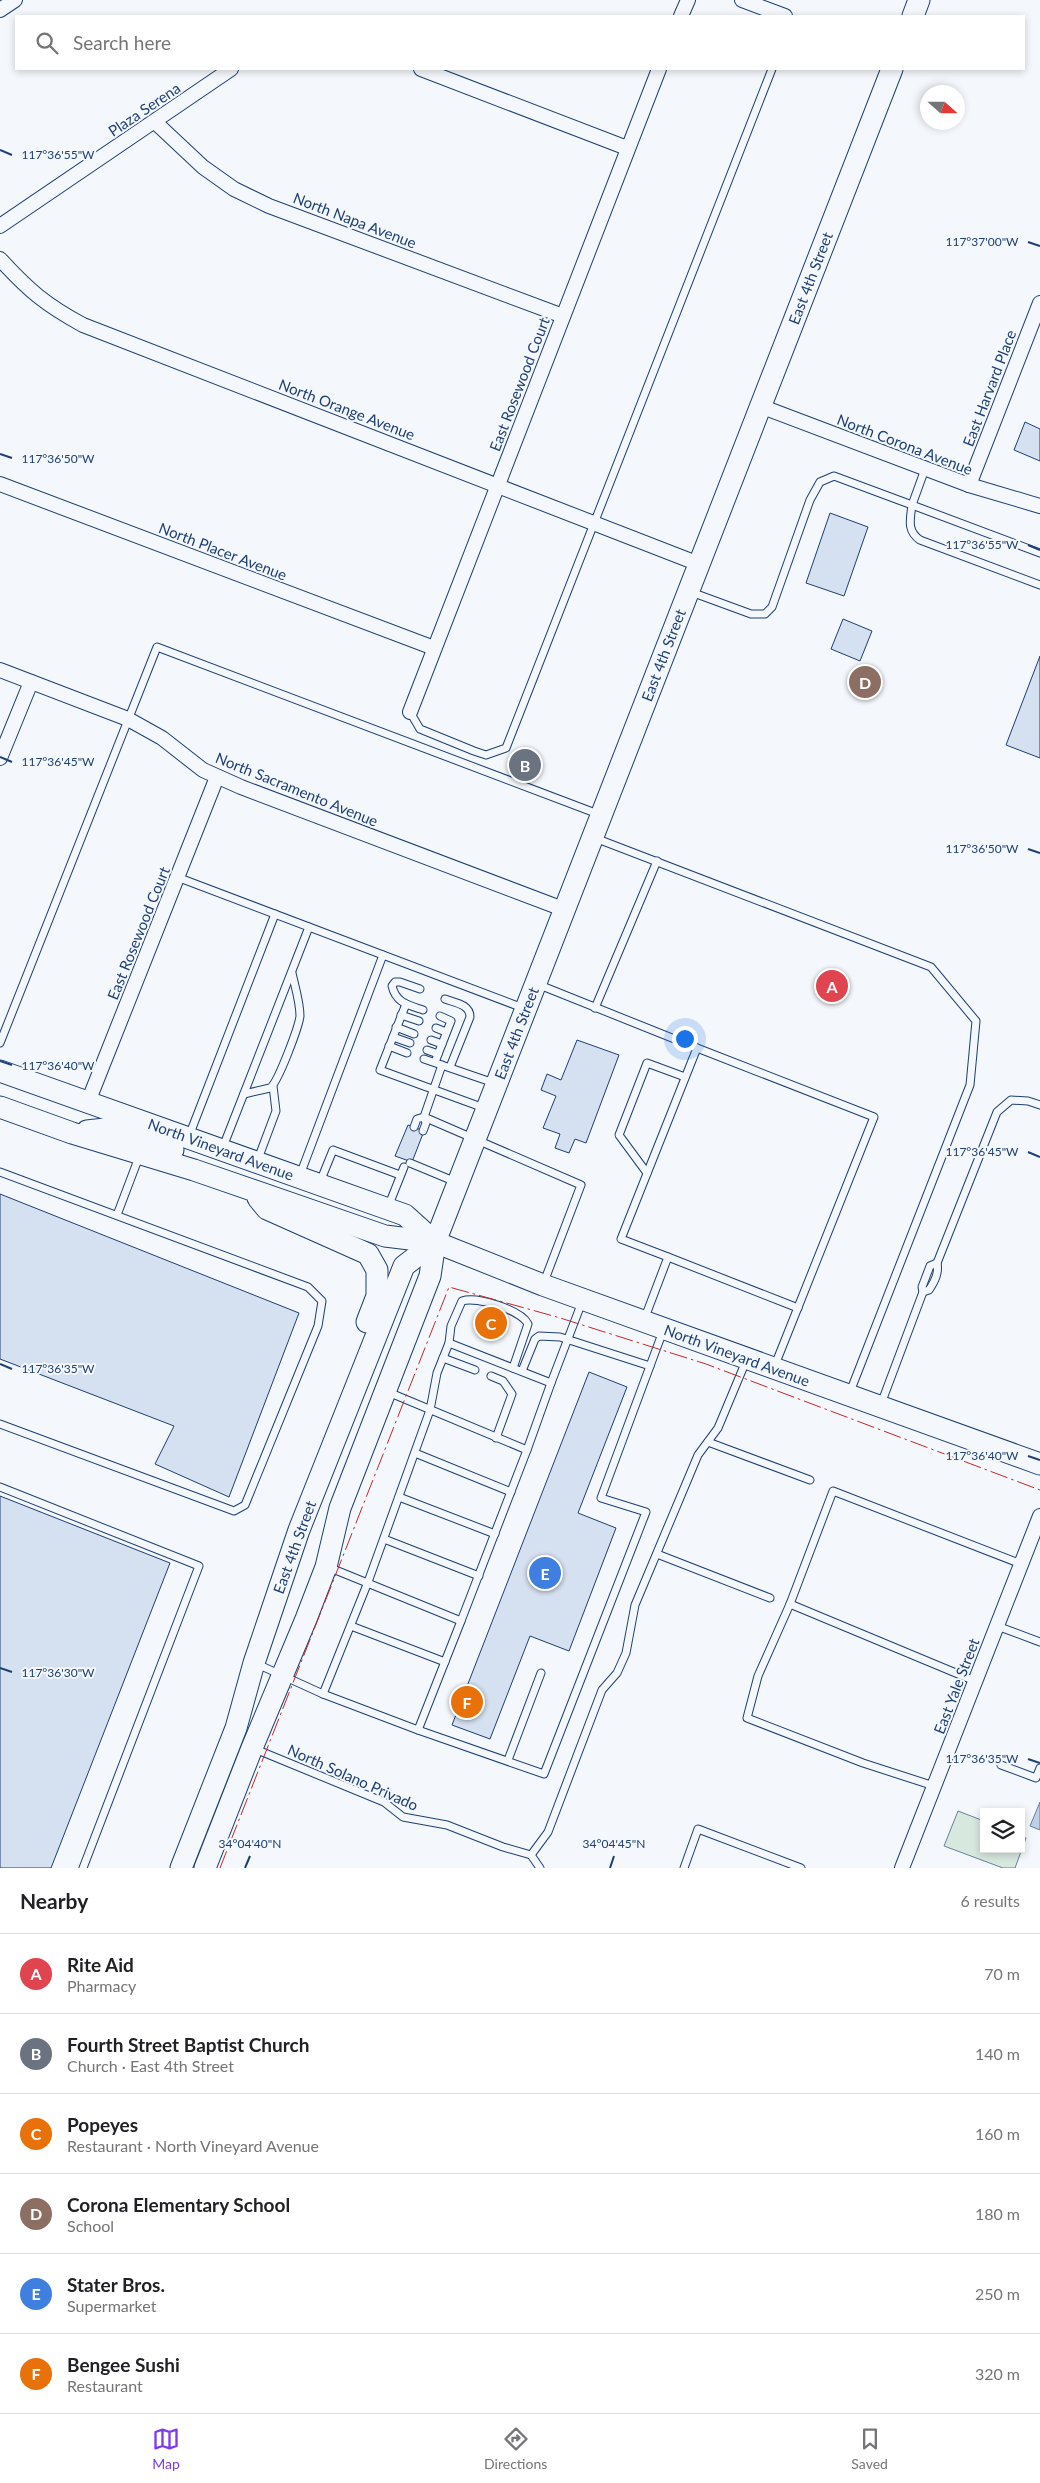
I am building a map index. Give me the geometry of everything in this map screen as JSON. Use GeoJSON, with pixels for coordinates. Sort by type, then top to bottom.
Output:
{"type":"FeatureCollection","features":[{"type":"Feature","properties":{"kind":"main road"},"geometry":{"type":"LineString","coordinates":[[913,15],[919,0]]}},
{"type":"Feature","properties":{"kind":"main road","name":"East 4th Street"},"geometry":{"type":"LineString","coordinates":[[205,1868],[326,1567],[340,1508],[430,1276],[434,1242],[892,70]]}},
{"type":"Feature","properties":{"kind":"main road","name":"North Vineyard Avenue"},"geometry":{"type":"LineString","coordinates":[[0,1071],[189,1136],[405,1216],[434,1242]]}},
{"type":"Feature","properties":{"kind":"main road","name":"North Vineyard Avenue"},"geometry":{"type":"LineString","coordinates":[[0,1108],[140,1155],[194,1170],[385,1236],[434,1242],[543,1285],[1040,1464]]}},
{"type":"Feature","properties":{"kind":"main road"},"geometry":{"type":"LineString","coordinates":[[72,1133],[105,1129],[194,1156],[208,1156],[222,1149]]}},
{"type":"Feature","properties":{"kind":"main road"},"geometry":{"type":"LineString","coordinates":[[249,1189],[268,1209],[368,1254],[377,1270],[377,1296],[308,1476],[307,1510]]}},
{"type":"Feature","properties":{"kind":"main road","name":"East 4th Street"},"geometry":{"type":"LineString","coordinates":[[181,1868],[236,1728],[254,1663],[307,1510],[404,1266],[434,1242]]}},
{"type":"Feature","properties":{"kind":"street"},"geometry":{"type":"LineString","coordinates":[[0,10],[15,0]]}},
{"type":"Feature","properties":{"kind":"street"},"geometry":{"type":"LineString","coordinates":[[681,15],[688,0]]}},
{"type":"Feature","properties":{"kind":"street"},"geometry":{"type":"LineString","coordinates":[[742,0],[782,15]]}},
{"type":"Feature","properties":{"kind":"street","name":"Plaza Serena"},"geometry":{"type":"LineString","coordinates":[[0,226],[230,70]]}},
{"type":"Feature","properties":{"kind":"street"},"geometry":{"type":"LineString","coordinates":[[424,70],[627,148]]}},
{"type":"Feature","properties":{"kind":"street","name":"East Rosewood Court"},"geometry":{"type":"LineString","coordinates":[[410,712],[659,70]]}},
{"type":"Feature","properties":{"kind":"street","name":"North Napa Avenue"},"geometry":{"type":"LineString","coordinates":[[154,122],[203,167],[234,189],[269,206],[563,316]]}},
{"type":"Feature","properties":{"kind":"street","name":"North Orange Avenue"},"geometry":{"type":"LineString","coordinates":[[0,259],[21,282],[50,306],[83,325],[699,564]]}},
{"type":"Feature","properties":{"kind":"street","name":"East Harvard Place"},"geometry":{"type":"LineString","coordinates":[[969,485],[1040,303]]}},
{"type":"Feature","properties":{"kind":"street","name":"North Corona Avenue"},"geometry":{"type":"LineString","coordinates":[[760,406],[969,485],[1040,506]]}},
{"type":"Feature","properties":{"kind":"street","name":"North Placer Avenue"},"geometry":{"type":"LineString","coordinates":[[0,484],[434,648]]}},
{"type":"Feature","properties":{"kind":"street","name":"North Sacramento Avenue"},"geometry":{"type":"LineString","coordinates":[[0,670],[128,719],[162,738],[203,770],[217,777],[563,910]]}},
{"type":"Feature","properties":{"kind":"street"},"geometry":{"type":"LineString","coordinates":[[0,758],[31,682]]}},
{"type":"Feature","properties":{"kind":"street","name":"East Rosewood Court"},"geometry":{"type":"LineString","coordinates":[[88,1102],[217,777]]}},
{"type":"Feature","properties":{"kind":"street","name":"East Yale Street"},"geometry":{"type":"LineString","coordinates":[[902,1868],[1040,1516]]}},
{"type":"Feature","properties":{"kind":"lane"},"geometry":{"type":"LineString","coordinates":[[410,712],[420,729],[474,751],[486,754],[506,748],[772,70]]}},
{"type":"Feature","properties":{"kind":"lane"},"geometry":{"type":"LineString","coordinates":[[925,469],[912,505],[911,532],[920,540],[1040,585]]}},
{"type":"Feature","properties":{"kind":"lane"},"geometry":{"type":"LineString","coordinates":[[688,591],[751,614],[766,614],[772,607],[810,500],[820,482],[828,477],[842,478],[1040,552]]}},
{"type":"Feature","properties":{"kind":"lane"},"geometry":{"type":"LineString","coordinates":[[0,1043],[157,646],[601,815]]}},
{"type":"Feature","properties":{"kind":"lane"},"geometry":{"type":"LineString","coordinates":[[592,836],[931,967],[976,1021],[970,1084],[848,1395]]}},
{"type":"Feature","properties":{"kind":"lane"},"geometry":{"type":"LineString","coordinates":[[595,1008],[657,861]]}},
{"type":"Feature","properties":{"kind":"lane"},"geometry":{"type":"LineString","coordinates":[[178,877],[525,1009]]}},
{"type":"Feature","properties":{"kind":"lane"},"geometry":{"type":"LineString","coordinates":[[189,1136],[276,914]]}},
{"type":"Feature","properties":{"kind":"lane"},"geometry":{"type":"LineString","coordinates":[[222,1149],[309,927]]}},
{"type":"Feature","properties":{"kind":"lane"},"geometry":{"type":"LineString","coordinates":[[299,1177],[383,955]]}},
{"type":"Feature","properties":{"kind":"lane"},"geometry":{"type":"LineString","coordinates":[[257,1162],[276,1111],[273,1086],[299,1020],[299,1004],[291,972]]}},
{"type":"Feature","properties":{"kind":"lane"},"geometry":{"type":"LineString","coordinates":[[420,989],[400,982],[395,982],[392,986],[394,996],[398,1000],[424,1010]]}},
{"type":"Feature","properties":{"kind":"lane"},"geometry":{"type":"LineString","coordinates":[[535,983],[874,1117],[774,1368]]}},
{"type":"Feature","properties":{"kind":"lane"},"geometry":{"type":"LineString","coordinates":[[445,999],[467,1007],[470,1011],[470,1017],[450,1067]]}},
{"type":"Feature","properties":{"kind":"lane"},"geometry":{"type":"LineString","coordinates":[[406,1004],[380,1070],[434,1088],[487,1109]]}},
{"type":"Feature","properties":{"kind":"lane"},"geometry":{"type":"LineString","coordinates":[[401,1015],[419,1022]]}},
{"type":"Feature","properties":{"kind":"lane"},"geometry":{"type":"LineString","coordinates":[[423,1131],[426,1123],[424,1117],[434,1088],[438,1054],[451,1021],[440,1016]]}},
{"type":"Feature","properties":{"kind":"lane"},"geometry":{"type":"LineString","coordinates":[[396,1027],[414,1034]]}},
{"type":"Feature","properties":{"kind":"lane"},"geometry":{"type":"LineString","coordinates":[[436,1028],[446,1032]]}},
{"type":"Feature","properties":{"kind":"lane"},"geometry":{"type":"LineString","coordinates":[[393,1037],[410,1044]]}},
{"type":"Feature","properties":{"kind":"lane"},"geometry":{"type":"LineString","coordinates":[[431,1040],[442,1044]]}},
{"type":"Feature","properties":{"kind":"lane"},"geometry":{"type":"LineString","coordinates":[[389,1046],[407,1053]]}},
{"type":"Feature","properties":{"kind":"lane"},"geometry":{"type":"LineString","coordinates":[[697,1048],[621,1239],[798,1308]]}},
{"type":"Feature","properties":{"kind":"lane"},"geometry":{"type":"LineString","coordinates":[[427,1050],[438,1054]]}},
{"type":"Feature","properties":{"kind":"lane"},"geometry":{"type":"LineString","coordinates":[[424,1059],[496,1084]]}},
{"type":"Feature","properties":{"kind":"lane"},"geometry":{"type":"LineString","coordinates":[[647,1173],[620,1135],[647,1063],[686,1078]]}},
{"type":"Feature","properties":{"kind":"lane"},"geometry":{"type":"LineString","coordinates":[[244,1094],[273,1086]]}},
{"type":"Feature","properties":{"kind":"lane"},"geometry":{"type":"LineString","coordinates":[[880,1406],[923,1292],[922,1286],[930,1266],[937,1263],[998,1112],[1011,1100],[1028,1100],[1040,1105]]}},
{"type":"Feature","properties":{"kind":"lane"},"geometry":{"type":"LineString","coordinates":[[414,1127],[417,1118],[424,1117],[582,1185],[543,1285]]}},
{"type":"Feature","properties":{"kind":"lane"},"geometry":{"type":"LineString","coordinates":[[320,1185],[333,1150],[400,1175]]}},
{"type":"Feature","properties":{"kind":"lane"},"geometry":{"type":"LineString","coordinates":[[117,1215],[140,1155]]}},
{"type":"Feature","properties":{"kind":"lane"},"geometry":{"type":"LineString","coordinates":[[402,1158],[408,1164],[458,1183]]}},
{"type":"Feature","properties":{"kind":"lane"},"geometry":{"type":"LineString","coordinates":[[387,1209],[400,1175],[408,1164]]}},
{"type":"Feature","properties":{"kind":"lane"},"geometry":{"type":"LineString","coordinates":[[0,1172],[308,1287],[322,1300],[318,1326],[245,1505],[234,1511],[0,1424]]}},
{"type":"Feature","properties":{"kind":"lane"},"geometry":{"type":"LineString","coordinates":[[644,1321],[668,1257]]}},
{"type":"Feature","properties":{"kind":"lane"},"geometry":{"type":"LineString","coordinates":[[323,1694],[368,1582],[415,1453],[430,1410],[437,1374],[449,1343],[451,1326],[462,1301],[471,1298],[494,1304],[522,1316],[528,1324],[513,1368]]}},
{"type":"Feature","properties":{"kind":"lane"},"geometry":{"type":"LineString","coordinates":[[418,1730],[479,1576],[583,1299]]}},
{"type":"Feature","properties":{"kind":"lane"},"geometry":{"type":"LineString","coordinates":[[254,1663],[323,1694],[418,1730],[544,1774],[646,1512],[601,1498],[664,1328]]}},
{"type":"Feature","properties":{"kind":"lane"},"geometry":{"type":"LineString","coordinates":[[522,1372],[535,1339],[539,1336],[567,1339],[650,1366]]}},
{"type":"Feature","properties":{"kind":"lane"},"geometry":{"type":"LineString","coordinates":[[449,1343],[551,1383]]}},
{"type":"Feature","properties":{"kind":"lane"},"geometry":{"type":"LineString","coordinates":[[443,1358],[475,1370]]}},
{"type":"Feature","properties":{"kind":"lane"},"geometry":{"type":"LineString","coordinates":[[540,1868],[531,1855],[548,1832],[602,1690],[617,1673],[626,1653],[635,1605],[698,1455],[718,1428],[747,1358]]}},
{"type":"Feature","properties":{"kind":"lane"},"geometry":{"type":"LineString","coordinates":[[491,1376],[503,1381],[512,1394],[496,1438]]}},
{"type":"Feature","properties":{"kind":"lane"},"geometry":{"type":"LineString","coordinates":[[386,1391],[527,1450]]}},
{"type":"Feature","properties":{"kind":"lane"},"geometry":{"type":"LineString","coordinates":[[708,1442],[810,1480]]}},
{"type":"Feature","properties":{"kind":"lane"},"geometry":{"type":"LineString","coordinates":[[415,1453],[511,1492]]}},
{"type":"Feature","properties":{"kind":"lane"},"geometry":{"type":"LineString","coordinates":[[0,1487],[199,1566],[83,1868]]}},
{"type":"Feature","properties":{"kind":"lane"},"geometry":{"type":"LineString","coordinates":[[934,1786],[863,1763],[747,1718],[758,1676],[790,1604],[833,1491],[1021,1564]]}},
{"type":"Feature","properties":{"kind":"lane"},"geometry":{"type":"LineString","coordinates":[[399,1497],[494,1534]]}},
{"type":"Feature","properties":{"kind":"lane"},"geometry":{"type":"LineString","coordinates":[[384,1539],[479,1576]]}},
{"type":"Feature","properties":{"kind":"lane"},"geometry":{"type":"LineString","coordinates":[[657,1554],[770,1598]]}},
{"type":"Feature","properties":{"kind":"lane"},"geometry":{"type":"LineString","coordinates":[[326,1567],[462,1620]]}},
{"type":"Feature","properties":{"kind":"lane"},"geometry":{"type":"LineString","coordinates":[[790,1604],[975,1681]]}},
{"type":"Feature","properties":{"kind":"lane"},"geometry":{"type":"LineString","coordinates":[[351,1626],[445,1662]]}},
{"type":"Feature","properties":{"kind":"lane"},"geometry":{"type":"LineString","coordinates":[[997,1626],[1040,1642]]}},
{"type":"Feature","properties":{"kind":"lane"},"geometry":{"type":"LineString","coordinates":[[508,1760],[541,1674]]}},
{"type":"Feature","properties":{"kind":"lane","name":"North Solano Privado"},"geometry":{"type":"LineString","coordinates":[[252,1748],[384,1802],[402,1817],[447,1825],[503,1847],[531,1855]]}},
{"type":"Feature","properties":{"kind":"lane"},"geometry":{"type":"LineString","coordinates":[[1001,1765],[1036,1778],[1040,1768]]}},
{"type":"Feature","properties":{"kind":"lane"},"geometry":{"type":"LineString","coordinates":[[684,1868],[698,1829],[801,1868]]}},
{"type":"Feature","properties":{"kind":"shaded area"},"geometry":{"type":"Polygon","coordinates":[[[958,1811],[980,1819],[980,1853],[1020,1853],[1015,1868],[1003,1868],[944,1846],[958,1811]]]}},
{"type":"Feature","properties":{"kind":"water"},"geometry":{"type":"Polygon","coordinates":[[[1040,1802],[1040,1830],[1030,1826],[1040,1802]]]}},
{"type":"Feature","properties":{"kind":"building"},"geometry":{"type":"Polygon","coordinates":[[[1025,422],[1040,429],[1040,461],[1014,450],[1025,422]]]}},
{"type":"Feature","properties":{"kind":"building"},"geometry":{"type":"Polygon","coordinates":[[[830,513],[868,527],[844,596],[806,583],[830,513]]]}},
{"type":"Feature","properties":{"kind":"building"},"geometry":{"type":"Polygon","coordinates":[[[843,619],[872,631],[860,661],[831,649],[843,619]]]}},
{"type":"Feature","properties":{"kind":"building"},"geometry":{"type":"Polygon","coordinates":[[[1040,656],[1040,758],[1006,745],[1040,656]]]}},
{"type":"Feature","properties":{"kind":"building"},"geometry":{"type":"Polygon","coordinates":[[[577,1040],[619,1055],[586,1143],[575,1139],[569,1153],[555,1148],[560,1134],[543,1128],[556,1096],[541,1090],[547,1074],[561,1080],[577,1040]]]}},
{"type":"Feature","properties":{"kind":"building"},"geometry":{"type":"Polygon","coordinates":[[[408,1125],[424,1131],[412,1162],[395,1156],[408,1125]]]}},
{"type":"Feature","properties":{"kind":"building"},"geometry":{"type":"Polygon","coordinates":[[[0,1194],[299,1313],[229,1497],[155,1464],[174,1426],[0,1359],[0,1194]]]}},
{"type":"Feature","properties":{"kind":"building"},"geometry":{"type":"Polygon","coordinates":[[[589,1372],[627,1387],[578,1513],[616,1528],[569,1651],[530,1636],[490,1739],[452,1725],[589,1372]]]}},
{"type":"Feature","properties":{"kind":"building"},"geometry":{"type":"Polygon","coordinates":[[[0,1496],[170,1563],[51,1868],[0,1868],[0,1496]]]}},
{"type":"Feature","properties":{"kind":"power"},"geometry":{"type":"LineString","coordinates":[[220,1868],[449,1287],[557,1317],[706,1364],[1040,1490]]}},
{"type":"Feature","properties":{"kind":"place","name":"Corona Elementary School"},"geometry":{"type":"Point","coordinates":[865,682]}},
{"type":"Feature","properties":{"kind":"place","name":"Fourth Street Baptist Church"},"geometry":{"type":"Point","coordinates":[525,765]}},
{"type":"Feature","properties":{"kind":"place","name":"Rite Aid"},"geometry":{"type":"Point","coordinates":[832,986]}},
{"type":"Feature","properties":{"kind":"place","name":"Popeyes"},"geometry":{"type":"Point","coordinates":[491,1323]}},
{"type":"Feature","properties":{"kind":"place","name":"Stater Bros."},"geometry":{"type":"Point","coordinates":[545,1573]}},
{"type":"Feature","properties":{"kind":"place","name":"Bengee Sushi"},"geometry":{"type":"Point","coordinates":[467,1702]}}]}
